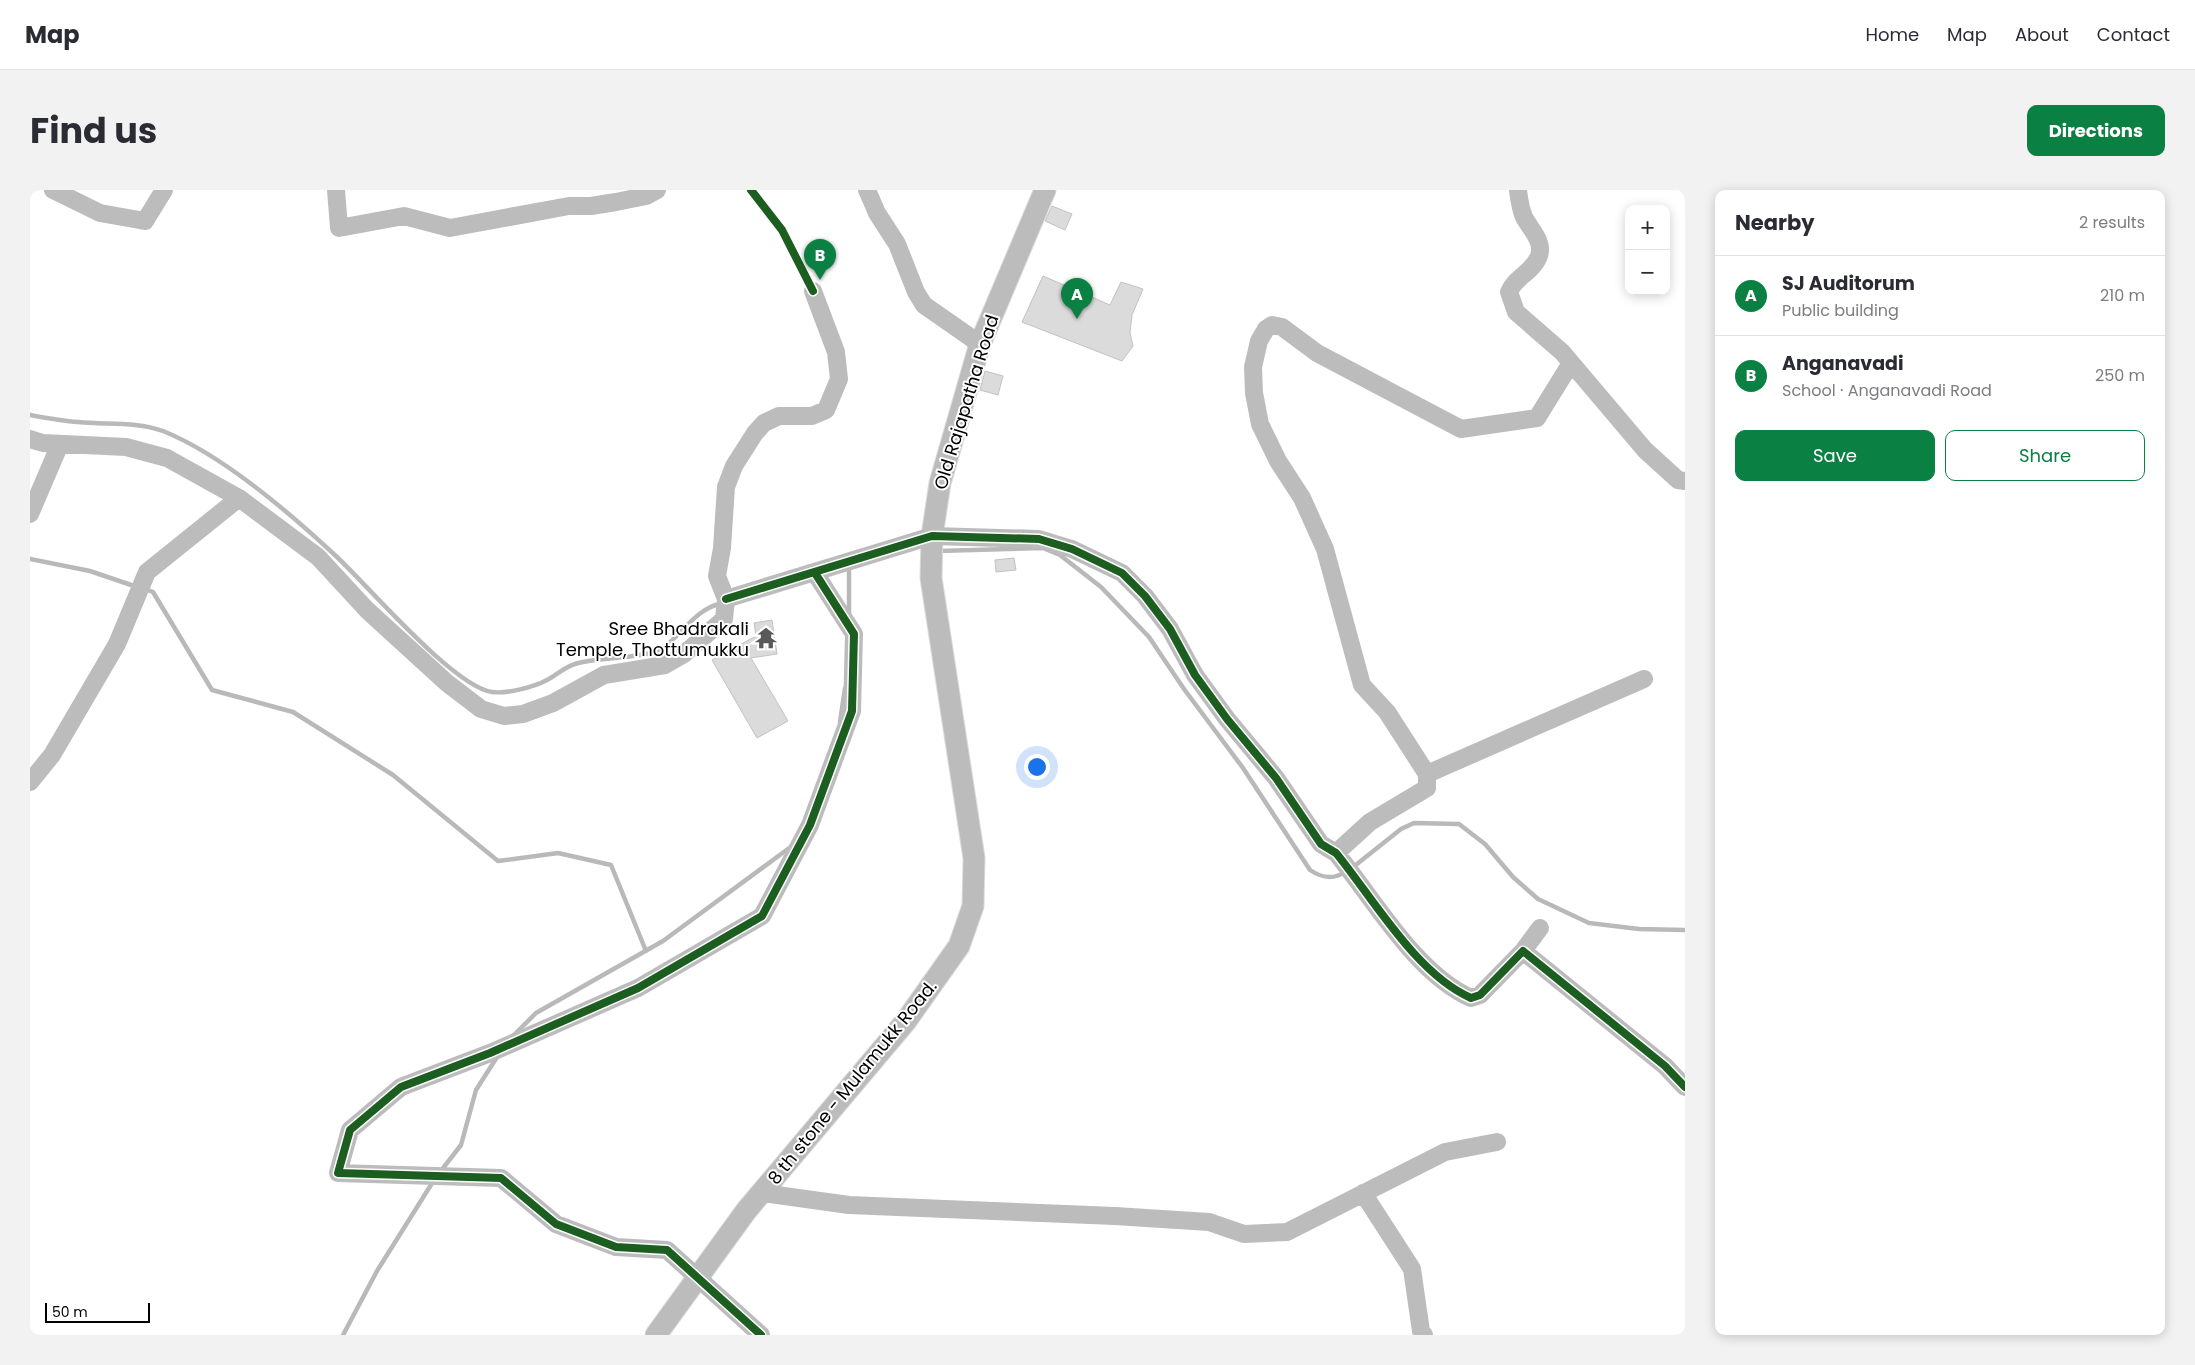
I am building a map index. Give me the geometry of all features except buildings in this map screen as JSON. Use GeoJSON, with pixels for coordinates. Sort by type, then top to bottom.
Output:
{"type":"FeatureCollection","features":[{"type":"Feature","properties":{"kind":"main road","name":"Old Rajapatha Road"},"geometry":{"type":"LineString","coordinates":[[931,564],[932,538],[940,483],[980,344],[1045,190]]}},
{"type":"Feature","properties":{"kind":"main road","name":"8 th stone - Mulamukk Road."},"geometry":{"type":"LineString","coordinates":[[656,1335],[762,1193],[906,1021],[959,946],[973,906],[974,858],[931,578],[931,564]]}},
{"type":"Feature","properties":{"kind":"street"},"geometry":{"type":"LineString","coordinates":[[53,190],[100,213],[144,221],[164,190]]}},
{"type":"Feature","properties":{"kind":"street"},"geometry":{"type":"LineString","coordinates":[[336,190],[339,228],[404,216],[450,228],[568,206],[592,206],[616,202],[646,196],[657,190]]}},
{"type":"Feature","properties":{"kind":"street"},"geometry":{"type":"LineString","coordinates":[[866,190],[877,213],[897,244],[916,292],[924,305],[980,344]]}},
{"type":"Feature","properties":{"kind":"street"},"geometry":{"type":"LineString","coordinates":[[1518,190],[1519,203],[1525,218],[1533,230],[1540,249],[1538,258],[1528,271],[1513,282],[1509,292],[1516,312],[1571,363],[1645,450],[1678,480],[1685,480]]}},
{"type":"Feature","properties":{"kind":"street"},"geometry":{"type":"LineString","coordinates":[[30,439],[43,443],[126,447],[167,458],[239,498],[318,557],[367,610],[447,683],[480,709],[504,716],[523,714],[553,703],[604,675],[665,665],[684,654],[724,619],[726,600],[717,576],[722,548],[726,486],[734,466],[755,433],[764,423],[779,416],[812,416],[826,410],[839,379],[836,352],[813,291]]}},
{"type":"Feature","properties":{"kind":"street"},"geometry":{"type":"LineString","coordinates":[[1343,862],[1370,822],[1427,788],[1427,774],[1387,712],[1362,685],[1325,549],[1302,498],[1278,461],[1260,424],[1254,394],[1253,367],[1259,341],[1266,329],[1272,325],[1282,327],[1317,353],[1461,429],[1537,418],[1571,363]]}},
{"type":"Feature","properties":{"kind":"street"},"geometry":{"type":"LineString","coordinates":[[30,514],[60,444]]}},
{"type":"Feature","properties":{"kind":"street"},"geometry":{"type":"LineString","coordinates":[[30,782],[52,755],[117,644],[147,572],[239,498]]}},
{"type":"Feature","properties":{"kind":"street"},"geometry":{"type":"LineString","coordinates":[[726,600],[818,578],[932,538],[1039,539],[1072,549],[1122,573],[1145,596],[1170,629],[1195,675],[1227,719],[1276,778],[1321,844],[1343,862],[1406,944],[1434,972],[1463,994],[1471,998],[1480,995],[1524,950],[1540,928]]}},
{"type":"Feature","properties":{"kind":"street"},"geometry":{"type":"LineString","coordinates":[[761,1335],[667,1250],[616,1247],[556,1224],[501,1178],[338,1173],[350,1130],[401,1088],[490,1053],[638,988],[762,916],[810,824],[852,711],[854,634],[818,578]]}},
{"type":"Feature","properties":{"kind":"street"},"geometry":{"type":"LineString","coordinates":[[1427,774],[1644,679]]}},
{"type":"Feature","properties":{"kind":"street"},"geometry":{"type":"LineString","coordinates":[[1524,950],[1665,1066],[1685,1087]]}},
{"type":"Feature","properties":{"kind":"street"},"geometry":{"type":"LineString","coordinates":[[762,1193],[849,1205],[1115,1216],[1209,1222],[1244,1234],[1287,1232],[1445,1152],[1496,1142]]}},
{"type":"Feature","properties":{"kind":"street"},"geometry":{"type":"LineString","coordinates":[[1363,1193],[1412,1269],[1421,1330],[1424,1335]]}},
{"type":"Feature","properties":{"kind":"waterway"},"geometry":{"type":"LineString","coordinates":[[30,415],[72,422],[153,428],[186,442],[209,455],[255,486],[298,522],[337,557],[434,655],[475,686],[492,692],[513,691],[535,685],[575,664],[655,652],[670,643],[697,616],[720,604]]}},
{"type":"Feature","properties":{"kind":"waterway"},"geometry":{"type":"LineString","coordinates":[[938,551],[1043,548],[1060,555],[1101,587],[1149,637],[1184,689],[1243,768],[1310,870],[1328,877],[1341,875],[1345,872]]}},
{"type":"Feature","properties":{"kind":"waterway"},"geometry":{"type":"LineString","coordinates":[[30,559],[90,571],[137,587]]}},
{"type":"Feature","properties":{"kind":"waterway"},"geometry":{"type":"LineString","coordinates":[[849,569],[849,615]]}},
{"type":"Feature","properties":{"kind":"waterway"},"geometry":{"type":"LineString","coordinates":[[145,589],[153,592],[212,690],[293,712],[393,775],[498,861],[558,853],[611,865],[646,951]]}},
{"type":"Feature","properties":{"kind":"waterway"},"geometry":{"type":"LineString","coordinates":[[840,722],[845,688]]}},
{"type":"Feature","properties":{"kind":"waterway"},"geometry":{"type":"LineString","coordinates":[[1352,868],[1401,829],[1414,823],[1459,824],[1485,844],[1513,877],[1538,899],[1589,923],[1639,929],[1685,930]]}},
{"type":"Feature","properties":{"kind":"waterway"},"geometry":{"type":"LineString","coordinates":[[514,1035],[536,1013],[663,941],[792,846]]}},
{"type":"Feature","properties":{"kind":"waterway"},"geometry":{"type":"LineString","coordinates":[[440,1172],[461,1145],[476,1090],[497,1057]]}},
{"type":"Feature","properties":{"kind":"waterway"},"geometry":{"type":"LineString","coordinates":[[343,1335],[377,1271],[434,1180]]}},
{"type":"Feature","properties":{"kind":"cycle path"},"geometry":{"type":"LineString","coordinates":[[751,190],[782,230],[813,291]]}},
{"type":"Feature","properties":{"kind":"cycle path"},"geometry":{"type":"LineString","coordinates":[[726,599],[932,536],[1039,539],[1072,549],[1122,573],[1145,596],[1170,629],[1195,675],[1227,719],[1276,778],[1321,844],[1336,853],[1397,933],[1432,972],[1451,987],[1471,998],[1480,995],[1523,951],[1665,1066],[1685,1087]]}},
{"type":"Feature","properties":{"kind":"cycle path"},"geometry":{"type":"LineString","coordinates":[[761,1335],[667,1250],[616,1247],[556,1224],[501,1178],[338,1173],[350,1130],[401,1087],[490,1053],[638,988],[762,916],[810,825],[852,711],[854,634],[815,573]]}},
{"type":"Feature","properties":{"kind":"place","name":"Anganavadi"},"geometry":{"type":"Point","coordinates":[820,280]}},
{"type":"Feature","properties":{"kind":"place","name":"SJ Auditorum"},"geometry":{"type":"Point","coordinates":[1077,319]}},
{"type":"Feature","properties":{"kind":"place","name":"Sree Bhadrakali Temple, Thottumukku"},"geometry":{"type":"Point","coordinates":[766,638]}}]}
